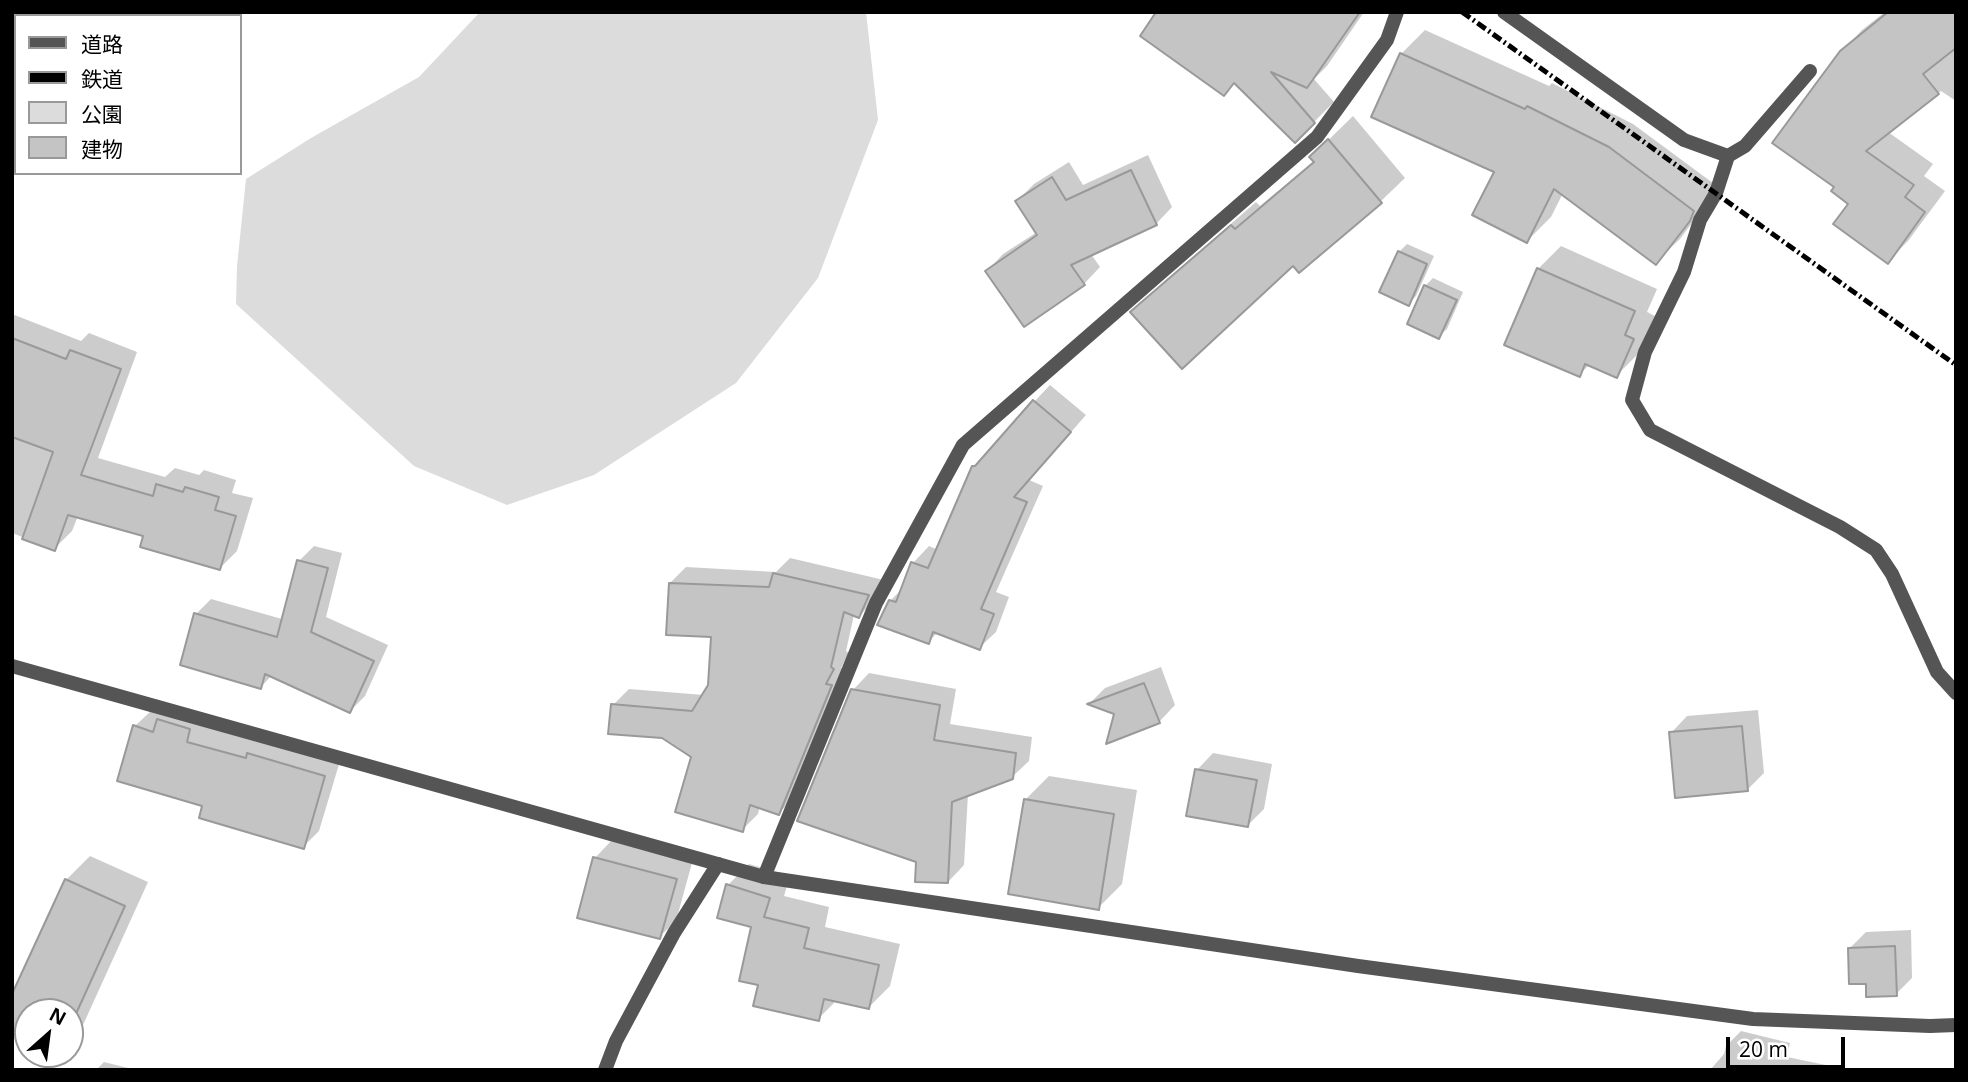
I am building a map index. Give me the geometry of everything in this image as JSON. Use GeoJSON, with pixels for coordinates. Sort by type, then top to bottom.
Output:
{"type":"FeatureCollection","features":[{"type":"Feature","properties":{"kind":"street"},"geometry":{"type":"LineString","coordinates":[[764,877],[876,603],[963,445],[1317,137],[1387,40],[1397,12]]}},
{"type":"Feature","properties":{"kind":"street"},"geometry":{"type":"LineString","coordinates":[[1504,12],[1684,140],[1728,156]]}},
{"type":"Feature","properties":{"kind":"street"},"geometry":{"type":"LineString","coordinates":[[1810,71],[1745,146],[1728,156],[1716,193],[1700,220],[1684,272],[1645,352],[1632,400],[1650,430],[1840,527],[1876,550],[1892,575],[1937,672],[1956,694]]}},
{"type":"Feature","properties":{"kind":"street"},"geometry":{"type":"LineString","coordinates":[[12,666],[764,877],[1358,965],[1753,1019],[1956,1025]]}},
{"type":"Feature","properties":{"kind":"street"},"geometry":{"type":"LineString","coordinates":[[605,1070],[616,1041],[674,933],[718,864]]}},
{"type":"Feature","properties":{"kind":"green space"},"geometry":{"type":"Polygon","coordinates":[[[480,12],[866,12],[878,120],[818,278],[736,383],[594,475],[507,505],[414,466],[236,304],[246,179],[311,138],[419,77],[480,12]]]}},
{"type":"Feature","properties":{"kind":"building"},"geometry":{"type":"Polygon","coordinates":[[[1156,12],[1360,12],[1307,88],[1271,72],[1315,123],[1295,143],[1234,83],[1224,96],[1140,36],[1156,12]]]}},
{"type":"Feature","properties":{"kind":"building"},"geometry":{"type":"Polygon","coordinates":[[[1888,12],[1956,12],[1956,48],[1923,74],[1939,94],[1866,151],[1914,185],[1905,197],[1925,212],[1888,264],[1833,224],[1848,204],[1831,191],[1834,187],[1772,143],[1840,51],[1888,12]]]}},
{"type":"Feature","properties":{"kind":"building"},"geometry":{"type":"Polygon","coordinates":[[[1400,53],[1525,109],[1527,106],[1609,147],[1694,211],[1690,221],[1656,265],[1554,189],[1527,243],[1472,215],[1494,172],[1371,117],[1400,53]]]}},
{"type":"Feature","properties":{"kind":"building"},"geometry":{"type":"Polygon","coordinates":[[[1328,139],[1382,203],[1299,273],[1293,266],[1182,369],[1130,312],[1231,225],[1235,229],[1314,162],[1309,157],[1328,139]]]}},
{"type":"Feature","properties":{"kind":"building"},"geometry":{"type":"Polygon","coordinates":[[[1131,170],[1157,225],[1071,265],[1085,285],[1024,327],[985,271],[1037,235],[1015,201],[1052,177],[1066,200],[1131,170]]]}},
{"type":"Feature","properties":{"kind":"building"},"geometry":{"type":"Polygon","coordinates":[[[1398,251],[1427,264],[1409,306],[1379,292],[1398,251]]]}},
{"type":"Feature","properties":{"kind":"building"},"geometry":{"type":"Polygon","coordinates":[[[1537,268],[1635,311],[1625,335],[1634,339],[1617,378],[1585,364],[1580,377],[1504,345],[1537,268]]]}},
{"type":"Feature","properties":{"kind":"building"},"geometry":{"type":"Polygon","coordinates":[[[1424,285],[1457,300],[1439,339],[1407,324],[1424,285]]]}},
{"type":"Feature","properties":{"kind":"building"},"geometry":{"type":"Polygon","coordinates":[[[12,338],[66,359],[70,350],[121,369],[81,475],[153,496],[156,484],[183,492],[185,487],[219,497],[215,510],[236,516],[220,570],[140,547],[143,536],[68,515],[55,551],[22,539],[53,452],[12,437],[12,338]]]}},
{"type":"Feature","properties":{"kind":"building"},"geometry":{"type":"Polygon","coordinates":[[[1033,400],[1071,432],[1014,497],[1027,502],[981,609],[994,614],[980,650],[933,632],[929,644],[877,625],[889,600],[896,602],[911,562],[928,568],[972,466],[975,466],[1033,400]]]}},
{"type":"Feature","properties":{"kind":"building"},"geometry":{"type":"Polygon","coordinates":[[[297,560],[328,568],[311,632],[374,661],[350,713],[265,674],[261,689],[180,665],[194,613],[277,637],[297,560]]]}},
{"type":"Feature","properties":{"kind":"building"},"geometry":{"type":"Polygon","coordinates":[[[773,573],[869,595],[859,618],[844,612],[831,667],[834,669],[826,684],[832,685],[779,815],[750,805],[743,832],[675,812],[691,757],[662,738],[608,734],[611,704],[692,711],[708,685],[711,637],[666,635],[669,583],[769,587],[773,573]]]}},
{"type":"Feature","properties":{"kind":"building"},"geometry":{"type":"Polygon","coordinates":[[[1144,683],[1160,723],[1106,744],[1114,714],[1087,704],[1144,683]]]}},
{"type":"Feature","properties":{"kind":"building"},"geometry":{"type":"Polygon","coordinates":[[[851,689],[940,705],[934,740],[1016,753],[1013,779],[952,802],[948,883],[915,882],[916,862],[797,821],[851,689]]]}},
{"type":"Feature","properties":{"kind":"building"},"geometry":{"type":"Polygon","coordinates":[[[157,719],[190,729],[187,742],[246,758],[247,753],[325,776],[304,849],[199,818],[202,806],[117,781],[133,725],[153,732],[157,719]]]}},
{"type":"Feature","properties":{"kind":"building"},"geometry":{"type":"Polygon","coordinates":[[[1742,726],[1748,791],[1675,798],[1669,732],[1742,726]]]}},
{"type":"Feature","properties":{"kind":"building"},"geometry":{"type":"Polygon","coordinates":[[[1195,769],[1257,780],[1248,827],[1186,816],[1195,769]]]}},
{"type":"Feature","properties":{"kind":"building"},"geometry":{"type":"Polygon","coordinates":[[[1024,799],[1114,814],[1099,910],[1008,894],[1024,799]]]}},
{"type":"Feature","properties":{"kind":"building"},"geometry":{"type":"Polygon","coordinates":[[[593,857],[677,879],[660,939],[577,918],[593,857]]]}},
{"type":"Feature","properties":{"kind":"building"},"geometry":{"type":"Polygon","coordinates":[[[65,879],[125,906],[83,998],[14,998],[14,1030],[12,994],[65,879]]]}},
{"type":"Feature","properties":{"kind":"building"},"geometry":{"type":"Polygon","coordinates":[[[726,884],[770,898],[764,917],[809,928],[804,948],[879,965],[869,1009],[824,999],[819,1021],[753,1006],[758,985],[739,981],[751,927],[717,918],[726,884]]]}},
{"type":"Feature","properties":{"kind":"building"},"geometry":{"type":"Polygon","coordinates":[[[1895,946],[1897,996],[1866,997],[1866,984],[1849,984],[1848,948],[1895,946]]]}},
{"type":"Feature","properties":{"kind":"railway"},"geometry":{"type":"LineString","coordinates":[[1462,12],[1956,365]]}}]}
